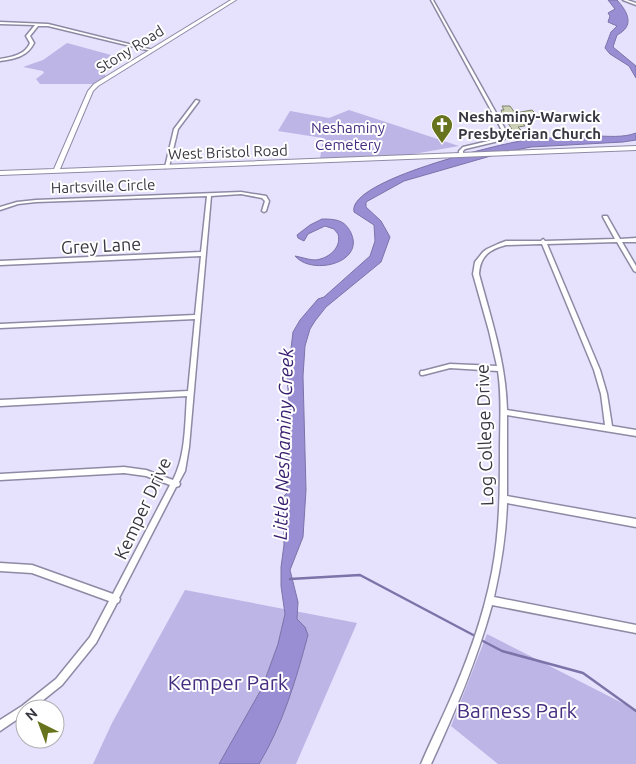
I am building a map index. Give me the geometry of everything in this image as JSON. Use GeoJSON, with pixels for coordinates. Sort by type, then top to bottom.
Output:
{"type":"FeatureCollection","features":[{"type":"Feature","properties":{"kind":"main road","name":"Stony Road"},"geometry":{"type":"LineString","coordinates":[[56,171],[94,87],[234,0]]}},
{"type":"Feature","properties":{"kind":"main road","name":"West Bristol Road"},"geometry":{"type":"LineString","coordinates":[[0,173],[636,148]]}},
{"type":"Feature","properties":{"kind":"street"},"geometry":{"type":"LineString","coordinates":[[432,0],[507,136],[506,138],[464,148],[461,156]]}},
{"type":"Feature","properties":{"kind":"street"},"geometry":{"type":"LineString","coordinates":[[624,0],[636,4]]}},
{"type":"Feature","properties":{"kind":"street"},"geometry":{"type":"LineString","coordinates":[[0,23],[38,24],[151,50]]}},
{"type":"Feature","properties":{"kind":"street"},"geometry":{"type":"LineString","coordinates":[[0,60],[14,57],[28,50],[32,43],[28,36],[38,24]]}},
{"type":"Feature","properties":{"kind":"street"},"geometry":{"type":"LineString","coordinates":[[167,167],[176,130],[198,101]]}},
{"type":"Feature","properties":{"kind":"street","name":"Kemper Drive"},"geometry":{"type":"LineString","coordinates":[[37,699],[58,682],[78,661],[93,640],[176,484],[184,459],[209,194]]}},
{"type":"Feature","properties":{"kind":"street","name":"Hartsville Circle"},"geometry":{"type":"LineString","coordinates":[[0,209],[17,203],[36,201],[241,194],[261,196],[266,201],[264,211]]}},
{"type":"Feature","properties":{"kind":"street"},"geometry":{"type":"LineString","coordinates":[[605,217],[636,270]]}},
{"type":"Feature","properties":{"kind":"street","name":"Log College Drive"},"geometry":{"type":"LineString","coordinates":[[426,764],[461,687],[477,644],[490,600],[500,542],[504,499],[501,369],[476,274],[476,264],[484,253],[501,244],[515,241],[636,240]]}},
{"type":"Feature","properties":{"kind":"street"},"geometry":{"type":"LineString","coordinates":[[543,241],[597,370],[604,394],[609,429]]}},
{"type":"Feature","properties":{"kind":"street","name":"Grey Lane"},"geometry":{"type":"LineString","coordinates":[[0,263],[204,254]]}},
{"type":"Feature","properties":{"kind":"street"},"geometry":{"type":"LineString","coordinates":[[0,326],[198,317]]}},
{"type":"Feature","properties":{"kind":"street"},"geometry":{"type":"LineString","coordinates":[[423,373],[450,366],[501,369]]}},
{"type":"Feature","properties":{"kind":"street"},"geometry":{"type":"LineString","coordinates":[[0,403],[191,393]]}},
{"type":"Feature","properties":{"kind":"street"},"geometry":{"type":"LineString","coordinates":[[503,412],[636,434]]}},
{"type":"Feature","properties":{"kind":"street"},"geometry":{"type":"LineString","coordinates":[[0,477],[124,470],[146,474],[176,484]]}},
{"type":"Feature","properties":{"kind":"street"},"geometry":{"type":"LineString","coordinates":[[504,499],[636,523]]}},
{"type":"Feature","properties":{"kind":"street"},"geometry":{"type":"LineString","coordinates":[[0,567],[32,569],[116,599]]}},
{"type":"Feature","properties":{"kind":"street"},"geometry":{"type":"LineString","coordinates":[[490,600],[636,629]]}},
{"type":"Feature","properties":{"kind":"street","name":"Kemper Drive"},"geometry":{"type":"LineString","coordinates":[[0,726],[15,716]]}},
{"type":"Feature","properties":{"kind":"green space"},"geometry":{"type":"Polygon","coordinates":[[[67,43],[111,55],[107,59],[119,62],[125,60],[104,73],[106,77],[94,84],[40,84],[36,79],[44,73],[43,71],[23,67],[43,60],[67,43]]]}},
{"type":"Feature","properties":{"kind":"green space","name":"Neshaminy Cemetery"},"geometry":{"type":"Polygon","coordinates":[[[349,110],[459,146],[408,155],[320,159],[323,138],[278,131],[290,111],[329,118],[349,110]]]}},
{"type":"Feature","properties":{"kind":"green space","name":"Kemper Park"},"geometry":{"type":"Polygon","coordinates":[[[185,590],[357,623],[296,764],[93,764],[112,723],[185,590]]]}},
{"type":"Feature","properties":{"kind":"green space","name":"Barness Park"},"geometry":{"type":"Polygon","coordinates":[[[487,634],[636,710],[636,764],[498,764],[451,726],[487,634]]]}},
{"type":"Feature","properties":{"kind":"shaded area"},"geometry":{"type":"Polygon","coordinates":[[[608,0],[617,0],[627,14],[628,23],[623,31],[617,35],[613,47],[636,66],[636,78],[629,66],[610,54],[605,48],[611,32],[617,26],[608,22],[610,16],[608,13],[615,9],[608,0]]]}},
{"type":"Feature","properties":{"kind":"shaded area"},"geometry":{"type":"Polygon","coordinates":[[[636,133],[636,140],[623,142],[531,147],[501,153],[404,181],[366,202],[366,207],[381,221],[390,237],[381,262],[326,307],[310,329],[305,346],[303,376],[306,490],[303,537],[290,570],[298,602],[297,619],[305,627],[308,635],[294,685],[282,717],[259,764],[219,764],[262,688],[278,644],[285,614],[281,586],[281,567],[284,545],[283,497],[287,493],[285,423],[289,401],[286,366],[290,357],[293,332],[300,320],[318,299],[324,297],[370,256],[375,241],[374,225],[354,212],[358,200],[374,188],[398,176],[487,148],[526,140],[578,136],[621,136],[636,133]]]}},
{"type":"Feature","properties":{"kind":"shaded area"},"geometry":{"type":"Polygon","coordinates":[[[322,219],[336,220],[346,225],[351,233],[353,243],[351,252],[344,259],[335,263],[313,265],[303,262],[295,256],[313,260],[320,259],[333,252],[338,244],[338,234],[334,229],[325,226],[308,234],[304,241],[298,238],[297,235],[322,219]]]}},
{"type":"Feature","properties":{"kind":"building"},"geometry":{"type":"Polygon","coordinates":[[[502,106],[510,106],[515,113],[532,110],[536,114],[518,117],[525,126],[518,127],[521,130],[513,131],[503,115],[501,110],[504,110],[502,106]]]}},
{"type":"Feature","properties":{"kind":"waterway"},"geometry":{"type":"LineString","coordinates":[[290,579],[360,575],[477,637]]}},
{"type":"Feature","properties":{"kind":"waterway"},"geometry":{"type":"LineString","coordinates":[[481,640],[502,651],[583,673],[636,711]]}},
{"type":"Feature","properties":{"kind":"place","name":"Neshaminy-Warwick Presbyterian Church"},"geometry":{"type":"Point","coordinates":[442,144]}},
{"type":"Feature","properties":{"kind":"water label","name":"Little Neshaminy Creek"},"geometry":{"type":"Point","coordinates":[283,444]}}]}
